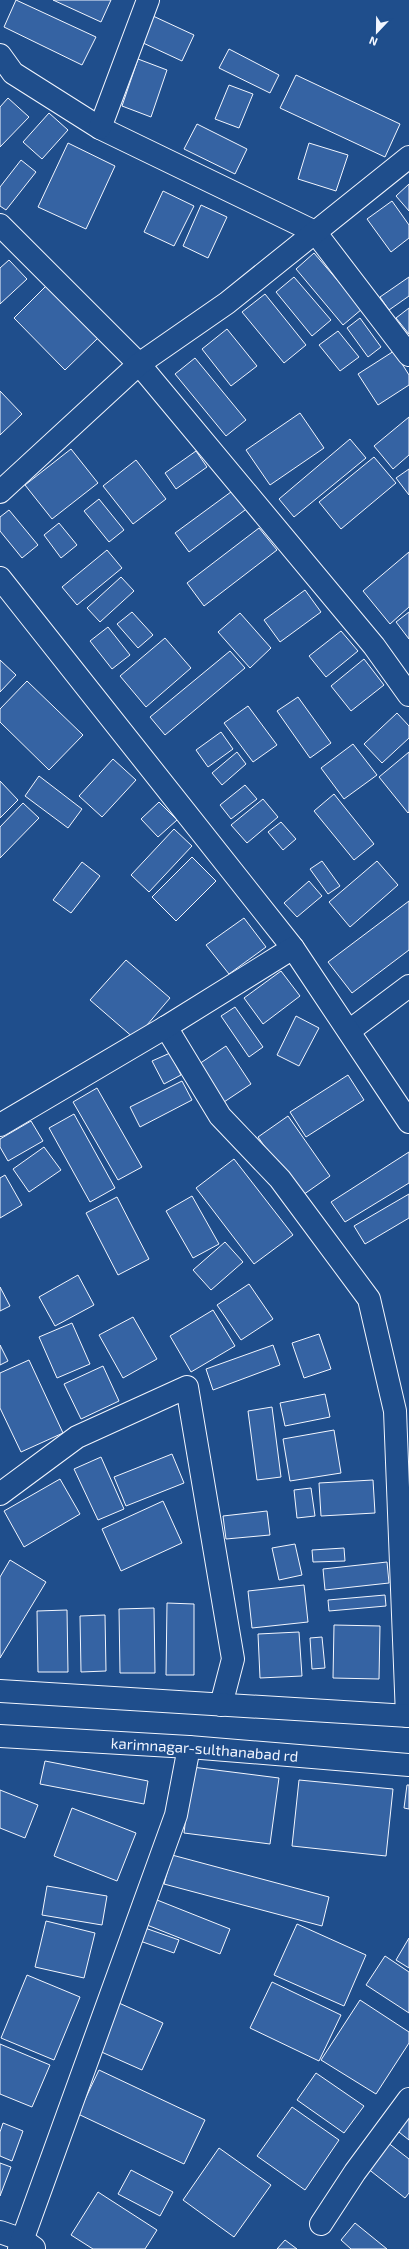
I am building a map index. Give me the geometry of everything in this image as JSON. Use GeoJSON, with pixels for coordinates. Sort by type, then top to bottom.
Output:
{"type":"FeatureCollection","features":[{"type":"Feature","properties":{"kind":"main road"},"geometry":{"type":"LineString","coordinates":[[100,128],[148,0]]}},
{"type":"Feature","properties":{"kind":"main road"},"geometry":{"type":"LineString","coordinates":[[0,55],[13,73],[100,128],[315,232],[409,355]]}},
{"type":"Feature","properties":{"kind":"main road"},"geometry":{"type":"LineString","coordinates":[[0,492],[139,364],[227,303],[409,157]]}},
{"type":"Feature","properties":{"kind":"main road"},"geometry":{"type":"LineString","coordinates":[[0,225],[139,364],[374,646],[409,695]]}},
{"type":"Feature","properties":{"kind":"main road"},"geometry":{"type":"LineString","coordinates":[[0,578],[294,948],[409,1122]]}},
{"type":"Feature","properties":{"kind":"main road"},"geometry":{"type":"LineString","coordinates":[[0,1125],[166,1027],[294,948]]}},
{"type":"Feature","properties":{"kind":"main road"},"geometry":{"type":"LineString","coordinates":[[349,1031],[409,986]]}},
{"type":"Feature","properties":{"kind":"main road"},"geometry":{"type":"LineString","coordinates":[[0,1691],[408,1716],[395,1412],[369,1299],[280,1179],[220,1116],[166,1027]]}},
{"type":"Feature","properties":{"kind":"main road"},"geometry":{"type":"LineString","coordinates":[[0,1494],[77,1437],[187,1386],[233,1659],[221,1705]]}},
{"type":"Feature","properties":{"kind":"main road","name":"karimnagar-sulthanabad rd"},"geometry":{"type":"LineString","coordinates":[[0,1736],[189,1747],[409,1765]]}},
{"type":"Feature","properties":{"kind":"main road"},"geometry":{"type":"LineString","coordinates":[[0,2232],[25,2246],[176,1815],[189,1747]]}},
{"type":"Feature","properties":{"kind":"main road"},"geometry":{"type":"LineString","coordinates":[[321,2224],[355,2172],[409,2099]]}},
{"type":"Feature","properties":{"kind":"building"},"geometry":{"type":"Polygon","coordinates":[[[16,0],[96,37],[82,65],[4,27],[16,0]]]}},
{"type":"Feature","properties":{"kind":"building"},"geometry":{"type":"Polygon","coordinates":[[[53,0],[111,0],[101,22],[53,0]]]}},
{"type":"Feature","properties":{"kind":"building"},"geometry":{"type":"Polygon","coordinates":[[[153,16],[194,35],[182,61],[141,42],[153,16]]]}},
{"type":"Feature","properties":{"kind":"building"},"geometry":{"type":"Polygon","coordinates":[[[229,49],[279,75],[270,93],[219,68],[229,49]]]}},
{"type":"Feature","properties":{"kind":"building"},"geometry":{"type":"Polygon","coordinates":[[[138,59],[167,70],[151,117],[122,106],[138,59]]]}},
{"type":"Feature","properties":{"kind":"building"},"geometry":{"type":"Polygon","coordinates":[[[296,75],[400,124],[385,157],[280,108],[296,75]]]}},
{"type":"Feature","properties":{"kind":"building"},"geometry":{"type":"Polygon","coordinates":[[[229,85],[253,94],[239,128],[215,119],[229,85]]]}},
{"type":"Feature","properties":{"kind":"building"},"geometry":{"type":"Polygon","coordinates":[[[8,98],[29,117],[0,147],[0,107],[8,98]]]}},
{"type":"Feature","properties":{"kind":"building"},"geometry":{"type":"Polygon","coordinates":[[[49,113],[68,130],[42,159],[23,142],[49,113]]]}},
{"type":"Feature","properties":{"kind":"building"},"geometry":{"type":"Polygon","coordinates":[[[197,124],[247,149],[235,174],[184,149],[197,124]]]}},
{"type":"Feature","properties":{"kind":"building"},"geometry":{"type":"Polygon","coordinates":[[[68,143],[115,166],[86,229],[38,207],[68,143]]]}},
{"type":"Feature","properties":{"kind":"building"},"geometry":{"type":"Polygon","coordinates":[[[309,143],[348,155],[336,191],[298,179],[309,143]]]}},
{"type":"Feature","properties":{"kind":"building"},"geometry":{"type":"Polygon","coordinates":[[[21,160],[36,172],[6,210],[0,206],[0,187],[21,160]]]}},
{"type":"Feature","properties":{"kind":"building"},"geometry":{"type":"Polygon","coordinates":[[[409,184],[409,211],[396,196],[409,184]]]}},
{"type":"Feature","properties":{"kind":"building"},"geometry":{"type":"Polygon","coordinates":[[[163,191],[194,206],[174,246],[144,232],[163,191]]]}},
{"type":"Feature","properties":{"kind":"building"},"geometry":{"type":"Polygon","coordinates":[[[392,201],[409,225],[409,238],[391,252],[367,219],[392,201]]]}},
{"type":"Feature","properties":{"kind":"building"},"geometry":{"type":"Polygon","coordinates":[[[201,205],[227,217],[208,258],[183,246],[201,205]]]}},
{"type":"Feature","properties":{"kind":"building"},"geometry":{"type":"Polygon","coordinates":[[[314,253],[362,309],[343,325],[296,269],[314,253]]]}},
{"type":"Feature","properties":{"kind":"building"},"geometry":{"type":"Polygon","coordinates":[[[9,260],[27,279],[0,304],[0,268],[9,260]]]}},
{"type":"Feature","properties":{"kind":"building"},"geometry":{"type":"Polygon","coordinates":[[[294,277],[331,320],[312,336],[276,292],[294,277]]]}},
{"type":"Feature","properties":{"kind":"building"},"geometry":{"type":"Polygon","coordinates":[[[409,277],[409,296],[389,310],[380,297],[409,277]]]}},
{"type":"Feature","properties":{"kind":"building"},"geometry":{"type":"Polygon","coordinates":[[[46,286],[98,338],[65,370],[14,318],[46,286]]]}},
{"type":"Feature","properties":{"kind":"building"},"geometry":{"type":"Polygon","coordinates":[[[265,294],[306,345],[284,363],[242,312],[265,294]]]}},
{"type":"Feature","properties":{"kind":"building"},"geometry":{"type":"Polygon","coordinates":[[[409,308],[409,334],[396,318],[409,308]]]}},
{"type":"Feature","properties":{"kind":"building"},"geometry":{"type":"Polygon","coordinates":[[[360,318],[381,347],[368,357],[347,328],[360,318]]]}},
{"type":"Feature","properties":{"kind":"building"},"geometry":{"type":"Polygon","coordinates":[[[227,329],[257,366],[231,386],[202,349],[227,329]]]}},
{"type":"Feature","properties":{"kind":"building"},"geometry":{"type":"Polygon","coordinates":[[[338,331],[359,357],[340,371],[319,345],[338,331]]]}},
{"type":"Feature","properties":{"kind":"building"},"geometry":{"type":"Polygon","coordinates":[[[394,351],[409,375],[409,385],[378,405],[358,374],[394,351]]]}},
{"type":"Feature","properties":{"kind":"building"},"geometry":{"type":"Polygon","coordinates":[[[195,358],[246,420],[226,436],[175,374],[195,358]]]}},
{"type":"Feature","properties":{"kind":"building"},"geometry":{"type":"Polygon","coordinates":[[[0,391],[22,414],[0,435],[0,391]]]}},
{"type":"Feature","properties":{"kind":"building"},"geometry":{"type":"Polygon","coordinates":[[[300,413],[324,448],[270,485],[246,450],[300,413]]]}},
{"type":"Feature","properties":{"kind":"building"},"geometry":{"type":"Polygon","coordinates":[[[409,417],[409,455],[393,469],[374,446],[409,417]]]}},
{"type":"Feature","properties":{"kind":"building"},"geometry":{"type":"Polygon","coordinates":[[[350,439],[366,458],[294,517],[279,499],[350,439]]]}},
{"type":"Feature","properties":{"kind":"building"},"geometry":{"type":"Polygon","coordinates":[[[71,449],[98,483],[52,519],[25,485],[71,449]]]}},
{"type":"Feature","properties":{"kind":"building"},"geometry":{"type":"Polygon","coordinates":[[[196,451],[207,467],[176,489],[165,473],[196,451]]]}},
{"type":"Feature","properties":{"kind":"building"},"geometry":{"type":"Polygon","coordinates":[[[374,457],[396,483],[341,529],[319,502],[374,457]]]}},
{"type":"Feature","properties":{"kind":"building"},"geometry":{"type":"Polygon","coordinates":[[[136,460],[166,499],[133,524],[103,486],[136,460]]]}},
{"type":"Feature","properties":{"kind":"building"},"geometry":{"type":"Polygon","coordinates":[[[409,469],[409,495],[396,478],[409,469]]]}},
{"type":"Feature","properties":{"kind":"building"},"geometry":{"type":"Polygon","coordinates":[[[235,489],[249,507],[189,552],[175,533],[235,489]]]}},
{"type":"Feature","properties":{"kind":"building"},"geometry":{"type":"Polygon","coordinates":[[[99,499],[124,530],[109,542],[84,511],[99,499]]]}},
{"type":"Feature","properties":{"kind":"building"},"geometry":{"type":"Polygon","coordinates":[[[9,510],[38,545],[22,558],[0,531],[0,517],[9,510]]]}},
{"type":"Feature","properties":{"kind":"building"},"geometry":{"type":"Polygon","coordinates":[[[59,523],[77,545],[61,558],[44,535],[59,523]]]}},
{"type":"Feature","properties":{"kind":"building"},"geometry":{"type":"Polygon","coordinates":[[[259,528],[277,550],[204,606],[187,583],[259,528]]]}},
{"type":"Feature","properties":{"kind":"building"},"geometry":{"type":"Polygon","coordinates":[[[107,550],[122,568],[77,605],[62,587],[107,550]]]}},
{"type":"Feature","properties":{"kind":"building"},"geometry":{"type":"Polygon","coordinates":[[[409,552],[409,607],[390,624],[363,591],[409,552]]]}},
{"type":"Feature","properties":{"kind":"building"},"geometry":{"type":"Polygon","coordinates":[[[121,577],[134,591],[100,622],[87,608],[121,577]]]}},
{"type":"Feature","properties":{"kind":"building"},"geometry":{"type":"Polygon","coordinates":[[[305,590],[321,612],[280,642],[264,620],[305,590]]]}},
{"type":"Feature","properties":{"kind":"building"},"geometry":{"type":"Polygon","coordinates":[[[132,612],[153,635],[138,648],[117,624],[132,612]]]}},
{"type":"Feature","properties":{"kind":"building"},"geometry":{"type":"Polygon","coordinates":[[[409,612],[409,639],[396,622],[409,612]]]}},
{"type":"Feature","properties":{"kind":"building"},"geometry":{"type":"Polygon","coordinates":[[[240,613],[271,648],[250,668],[218,632],[240,613]]]}},
{"type":"Feature","properties":{"kind":"building"},"geometry":{"type":"Polygon","coordinates":[[[108,627],[130,655],[112,669],[90,641],[108,627]]]}},
{"type":"Feature","properties":{"kind":"building"},"geometry":{"type":"Polygon","coordinates":[[[341,631],[358,651],[326,677],[309,656],[341,631]]]}},
{"type":"Feature","properties":{"kind":"building"},"geometry":{"type":"Polygon","coordinates":[[[165,638],[191,668],[146,707],[120,676],[165,638]]]}},
{"type":"Feature","properties":{"kind":"building"},"geometry":{"type":"Polygon","coordinates":[[[230,651],[245,668],[165,735],[150,717],[230,651]]]}},
{"type":"Feature","properties":{"kind":"building"},"geometry":{"type":"Polygon","coordinates":[[[364,659],[384,685],[351,711],[331,686],[364,659]]]}},
{"type":"Feature","properties":{"kind":"building"},"geometry":{"type":"Polygon","coordinates":[[[0,660],[16,675],[0,692],[0,660]]]}},
{"type":"Feature","properties":{"kind":"building"},"geometry":{"type":"Polygon","coordinates":[[[27,681],[83,735],[49,770],[0,722],[0,709],[27,681]]]}},
{"type":"Feature","properties":{"kind":"building"},"geometry":{"type":"Polygon","coordinates":[[[298,697],[331,743],[310,758],[277,711],[298,697]]]}},
{"type":"Feature","properties":{"kind":"building"},"geometry":{"type":"Polygon","coordinates":[[[248,706],[277,745],[253,762],[224,723],[248,706]]]}},
{"type":"Feature","properties":{"kind":"building"},"geometry":{"type":"Polygon","coordinates":[[[397,713],[409,726],[409,738],[382,763],[364,744],[397,713]]]}},
{"type":"Feature","properties":{"kind":"building"},"geometry":{"type":"Polygon","coordinates":[[[221,732],[233,749],[208,767],[196,750],[221,732]]]}},
{"type":"Feature","properties":{"kind":"building"},"geometry":{"type":"Polygon","coordinates":[[[353,744],[377,775],[344,799],[321,768],[353,744]]]}},
{"type":"Feature","properties":{"kind":"building"},"geometry":{"type":"Polygon","coordinates":[[[237,752],[246,764],[222,785],[212,773],[237,752]]]}},
{"type":"Feature","properties":{"kind":"building"},"geometry":{"type":"Polygon","coordinates":[[[409,752],[409,812],[408,813],[379,777],[409,752]]]}},
{"type":"Feature","properties":{"kind":"building"},"geometry":{"type":"Polygon","coordinates":[[[113,759],[136,780],[102,817],[79,796],[113,759]]]}},
{"type":"Feature","properties":{"kind":"building"},"geometry":{"type":"Polygon","coordinates":[[[39,776],[82,809],[68,828],[25,796],[39,776]]]}},
{"type":"Feature","properties":{"kind":"building"},"geometry":{"type":"Polygon","coordinates":[[[0,781],[18,800],[0,818],[0,781]]]}},
{"type":"Feature","properties":{"kind":"building"},"geometry":{"type":"Polygon","coordinates":[[[245,785],[257,799],[231,819],[220,805],[245,785]]]}},
{"type":"Feature","properties":{"kind":"building"},"geometry":{"type":"Polygon","coordinates":[[[334,794],[374,844],[354,860],[314,811],[334,794]]]}},
{"type":"Feature","properties":{"kind":"building"},"geometry":{"type":"Polygon","coordinates":[[[263,799],[278,817],[247,843],[231,825],[263,799]]]}},
{"type":"Feature","properties":{"kind":"building"},"geometry":{"type":"Polygon","coordinates":[[[159,802],[177,820],[158,837],[141,819],[159,802]]]}},
{"type":"Feature","properties":{"kind":"building"},"geometry":{"type":"Polygon","coordinates":[[[23,803],[39,818],[0,858],[0,827],[23,803]]]}},
{"type":"Feature","properties":{"kind":"building"},"geometry":{"type":"Polygon","coordinates":[[[281,822],[296,839],[283,850],[268,832],[281,822]]]}},
{"type":"Feature","properties":{"kind":"building"},"geometry":{"type":"Polygon","coordinates":[[[174,829],[192,846],[149,892],[131,875],[174,829]]]}},
{"type":"Feature","properties":{"kind":"building"},"geometry":{"type":"Polygon","coordinates":[[[192,857],[216,881],[176,921],[152,897],[192,857]]]}},
{"type":"Feature","properties":{"kind":"building"},"geometry":{"type":"Polygon","coordinates":[[[322,861],[340,886],[328,894],[310,869],[322,861]]]}},
{"type":"Feature","properties":{"kind":"building"},"geometry":{"type":"Polygon","coordinates":[[[377,861],[398,885],[350,927],[329,902],[377,861]]]}},
{"type":"Feature","properties":{"kind":"building"},"geometry":{"type":"Polygon","coordinates":[[[82,862],[100,876],[71,913],[53,900],[82,862]]]}},
{"type":"Feature","properties":{"kind":"building"},"geometry":{"type":"Polygon","coordinates":[[[309,881],[322,896],[297,917],[284,903],[309,881]]]}},
{"type":"Feature","properties":{"kind":"building"},"geometry":{"type":"Polygon","coordinates":[[[409,901],[409,950],[352,993],[328,962],[409,901]]]}},
{"type":"Feature","properties":{"kind":"building"},"geometry":{"type":"Polygon","coordinates":[[[244,918],[266,947],[229,974],[206,945],[244,918]]]}},
{"type":"Feature","properties":{"kind":"building"},"geometry":{"type":"Polygon","coordinates":[[[126,960],[170,998],[135,1039],[90,1000],[126,960]]]}},
{"type":"Feature","properties":{"kind":"building"},"geometry":{"type":"Polygon","coordinates":[[[281,971],[300,996],[263,1024],[244,998],[281,971]]]}},
{"type":"Feature","properties":{"kind":"building"},"geometry":{"type":"Polygon","coordinates":[[[235,1007],[263,1047],[249,1057],[221,1016],[235,1007]]]}},
{"type":"Feature","properties":{"kind":"building"},"geometry":{"type":"Polygon","coordinates":[[[296,1016],[319,1028],[299,1066],[277,1055],[296,1016]]]}},
{"type":"Feature","properties":{"kind":"building"},"geometry":{"type":"Polygon","coordinates":[[[226,1046],[251,1084],[224,1102],[199,1064],[226,1046]]]}},
{"type":"Feature","properties":{"kind":"building"},"geometry":{"type":"Polygon","coordinates":[[[170,1053],[181,1075],[164,1084],[152,1061],[170,1053]]]}},
{"type":"Feature","properties":{"kind":"building"},"geometry":{"type":"Polygon","coordinates":[[[348,1075],[364,1100],[306,1137],[290,1112],[348,1075]]]}},
{"type":"Feature","properties":{"kind":"building"},"geometry":{"type":"Polygon","coordinates":[[[182,1081],[192,1100],[140,1127],[130,1107],[182,1081]]]}},
{"type":"Feature","properties":{"kind":"building"},"geometry":{"type":"Polygon","coordinates":[[[97,1088],[142,1167],[118,1180],[73,1102],[97,1088]]]}},
{"type":"Feature","properties":{"kind":"building"},"geometry":{"type":"Polygon","coordinates":[[[74,1114],[115,1188],[90,1202],[49,1128],[74,1114]]]}},
{"type":"Feature","properties":{"kind":"building"},"geometry":{"type":"Polygon","coordinates":[[[288,1116],[330,1176],[300,1197],[258,1137],[288,1116]]]}},
{"type":"Feature","properties":{"kind":"building"},"geometry":{"type":"Polygon","coordinates":[[[31,1121],[43,1141],[8,1161],[0,1147],[0,1139],[31,1121]]]}},
{"type":"Feature","properties":{"kind":"building"},"geometry":{"type":"Polygon","coordinates":[[[44,1147],[61,1170],[29,1192],[13,1169],[44,1147]]]}},
{"type":"Feature","properties":{"kind":"building"},"geometry":{"type":"Polygon","coordinates":[[[409,1152],[409,1183],[345,1222],[331,1202],[409,1152]]]}},
{"type":"Feature","properties":{"kind":"building"},"geometry":{"type":"Polygon","coordinates":[[[234,1159],[293,1235],[254,1264],[196,1188],[234,1159]]]}},
{"type":"Feature","properties":{"kind":"building"},"geometry":{"type":"Polygon","coordinates":[[[5,1175],[22,1205],[0,1218],[0,1178],[5,1175]]]}},
{"type":"Feature","properties":{"kind":"building"},"geometry":{"type":"Polygon","coordinates":[[[409,1194],[409,1218],[365,1244],[354,1226],[409,1194]]]}},
{"type":"Feature","properties":{"kind":"building"},"geometry":{"type":"Polygon","coordinates":[[[192,1196],[219,1244],[193,1258],[166,1211],[192,1196]]]}},
{"type":"Feature","properties":{"kind":"building"},"geometry":{"type":"Polygon","coordinates":[[[117,1197],[149,1259],[118,1275],[86,1213],[117,1197]]]}},
{"type":"Feature","properties":{"kind":"building"},"geometry":{"type":"Polygon","coordinates":[[[225,1242],[243,1262],[211,1290],[193,1270],[225,1242]]]}},
{"type":"Feature","properties":{"kind":"building"},"geometry":{"type":"Polygon","coordinates":[[[78,1275],[94,1305],[55,1326],[39,1297],[78,1275]]]}},
{"type":"Feature","properties":{"kind":"building"},"geometry":{"type":"Polygon","coordinates":[[[249,1284],[273,1319],[241,1340],[217,1305],[249,1284]]]}},
{"type":"Feature","properties":{"kind":"building"},"geometry":{"type":"Polygon","coordinates":[[[0,1287],[10,1306],[0,1311],[0,1287]]]}},
{"type":"Feature","properties":{"kind":"building"},"geometry":{"type":"Polygon","coordinates":[[[213,1310],[235,1346],[191,1372],[170,1336],[213,1310]]]}},
{"type":"Feature","properties":{"kind":"building"},"geometry":{"type":"Polygon","coordinates":[[[133,1317],[157,1359],[123,1378],[99,1335],[133,1317]]]}},
{"type":"Feature","properties":{"kind":"building"},"geometry":{"type":"Polygon","coordinates":[[[72,1323],[90,1364],[57,1378],[39,1337],[72,1323]]]}},
{"type":"Feature","properties":{"kind":"building"},"geometry":{"type":"Polygon","coordinates":[[[319,1334],[331,1369],[304,1378],[292,1343],[319,1334]]]}},
{"type":"Feature","properties":{"kind":"building"},"geometry":{"type":"Polygon","coordinates":[[[0,1345],[8,1361],[0,1365],[0,1345]]]}},
{"type":"Feature","properties":{"kind":"building"},"geometry":{"type":"Polygon","coordinates":[[[273,1345],[280,1365],[213,1390],[206,1369],[273,1345]]]}},
{"type":"Feature","properties":{"kind":"building"},"geometry":{"type":"Polygon","coordinates":[[[29,1360],[63,1433],[21,1452],[0,1408],[0,1373],[29,1360]]]}},
{"type":"Feature","properties":{"kind":"building"},"geometry":{"type":"Polygon","coordinates":[[[103,1366],[119,1401],[81,1419],[64,1384],[103,1366]]]}},
{"type":"Feature","properties":{"kind":"building"},"geometry":{"type":"Polygon","coordinates":[[[325,1394],[330,1417],[285,1426],[280,1403],[325,1394]]]}},
{"type":"Feature","properties":{"kind":"building"},"geometry":{"type":"Polygon","coordinates":[[[272,1407],[281,1477],[257,1480],[248,1411],[272,1407]]]}},
{"type":"Feature","properties":{"kind":"building"},"geometry":{"type":"Polygon","coordinates":[[[334,1430],[341,1473],[290,1481],[283,1439],[334,1430]]]}},
{"type":"Feature","properties":{"kind":"building"},"geometry":{"type":"Polygon","coordinates":[[[172,1454],[184,1483],[126,1506],[114,1477],[172,1454]]]}},
{"type":"Feature","properties":{"kind":"building"},"geometry":{"type":"Polygon","coordinates":[[[101,1457],[124,1509],[98,1520],[74,1469],[101,1457]]]}},
{"type":"Feature","properties":{"kind":"building"},"geometry":{"type":"Polygon","coordinates":[[[60,1479],[80,1514],[24,1547],[4,1511],[60,1479]]]}},
{"type":"Feature","properties":{"kind":"building"},"geometry":{"type":"Polygon","coordinates":[[[373,1480],[375,1513],[321,1516],[319,1483],[373,1480]]]}},
{"type":"Feature","properties":{"kind":"building"},"geometry":{"type":"Polygon","coordinates":[[[311,1488],[315,1516],[297,1518],[294,1490],[311,1488]]]}},
{"type":"Feature","properties":{"kind":"building"},"geometry":{"type":"Polygon","coordinates":[[[163,1501],[182,1543],[121,1571],[102,1529],[163,1501]]]}},
{"type":"Feature","properties":{"kind":"building"},"geometry":{"type":"Polygon","coordinates":[[[267,1511],[270,1535],[226,1539],[223,1516],[267,1511]]]}},
{"type":"Feature","properties":{"kind":"building"},"geometry":{"type":"Polygon","coordinates":[[[295,1544],[302,1575],[279,1580],[272,1548],[295,1544]]]}},
{"type":"Feature","properties":{"kind":"building"},"geometry":{"type":"Polygon","coordinates":[[[344,1548],[345,1561],[313,1562],[312,1550],[344,1548]]]}},
{"type":"Feature","properties":{"kind":"building"},"geometry":{"type":"Polygon","coordinates":[[[10,1560],[46,1582],[0,1658],[0,1577],[10,1560]]]}},
{"type":"Feature","properties":{"kind":"building"},"geometry":{"type":"Polygon","coordinates":[[[387,1562],[389,1583],[325,1590],[323,1569],[387,1562]]]}},
{"type":"Feature","properties":{"kind":"building"},"geometry":{"type":"Polygon","coordinates":[[[304,1585],[308,1622],[252,1628],[248,1591],[304,1585]]]}},
{"type":"Feature","properties":{"kind":"building"},"geometry":{"type":"Polygon","coordinates":[[[385,1595],[386,1606],[329,1611],[328,1600],[385,1595]]]}},
{"type":"Feature","properties":{"kind":"building"},"geometry":{"type":"Polygon","coordinates":[[[167,1603],[194,1604],[194,1675],[166,1675],[167,1603]]]}},
{"type":"Feature","properties":{"kind":"building"},"geometry":{"type":"Polygon","coordinates":[[[154,1608],[155,1673],[120,1673],[119,1609],[154,1608]]]}},
{"type":"Feature","properties":{"kind":"building"},"geometry":{"type":"Polygon","coordinates":[[[67,1610],[68,1672],[38,1672],[37,1611],[67,1610]]]}},
{"type":"Feature","properties":{"kind":"building"},"geometry":{"type":"Polygon","coordinates":[[[105,1615],[106,1671],[81,1672],[80,1616],[105,1615]]]}},
{"type":"Feature","properties":{"kind":"building"},"geometry":{"type":"Polygon","coordinates":[[[334,1625],[380,1626],[379,1679],[333,1678],[334,1625]]]}},
{"type":"Feature","properties":{"kind":"building"},"geometry":{"type":"Polygon","coordinates":[[[299,1632],[302,1676],[260,1678],[258,1634],[299,1632]]]}},
{"type":"Feature","properties":{"kind":"building"},"geometry":{"type":"Polygon","coordinates":[[[322,1637],[325,1668],[312,1669],[310,1638],[322,1637]]]}},
{"type":"Feature","properties":{"kind":"building"},"geometry":{"type":"Polygon","coordinates":[[[45,1761],[148,1781],[144,1804],[40,1784],[45,1761]]]}},
{"type":"Feature","properties":{"kind":"building"},"geometry":{"type":"Polygon","coordinates":[[[192,1767],[279,1778],[270,1844],[184,1833],[192,1767]]]}},
{"type":"Feature","properties":{"kind":"building"},"geometry":{"type":"Polygon","coordinates":[[[299,1780],[393,1789],[386,1856],[292,1846],[299,1780]]]}},
{"type":"Feature","properties":{"kind":"building"},"geometry":{"type":"Polygon","coordinates":[[[407,1785],[409,1785],[409,1809],[404,1808],[407,1785]]]}},
{"type":"Feature","properties":{"kind":"building"},"geometry":{"type":"Polygon","coordinates":[[[0,1790],[38,1805],[25,1838],[0,1828],[0,1790]]]}},
{"type":"Feature","properties":{"kind":"building"},"geometry":{"type":"Polygon","coordinates":[[[72,1808],[136,1833],[117,1881],[54,1856],[72,1808]]]}},
{"type":"Feature","properties":{"kind":"building"},"geometry":{"type":"Polygon","coordinates":[[[172,1855],[329,1897],[322,1926],[164,1884],[172,1855]]]}},
{"type":"Feature","properties":{"kind":"building"},"geometry":{"type":"Polygon","coordinates":[[[47,1886],[107,1896],[102,1925],[42,1915],[47,1886]]]}},
{"type":"Feature","properties":{"kind":"building"},"geometry":{"type":"Polygon","coordinates":[[[152,1898],[230,1929],[220,1954],[142,1923],[152,1898]]]}},
{"type":"Feature","properties":{"kind":"building"},"geometry":{"type":"Polygon","coordinates":[[[46,1921],[95,1933],[84,1978],[35,1967],[46,1921]]]}},
{"type":"Feature","properties":{"kind":"building"},"geometry":{"type":"Polygon","coordinates":[[[297,1924],[366,1955],[344,2006],[274,1975],[297,1924]]]}},
{"type":"Feature","properties":{"kind":"building"},"geometry":{"type":"Polygon","coordinates":[[[145,1928],[179,1940],[174,1953],[140,1941],[145,1928]]]}},
{"type":"Feature","properties":{"kind":"building"},"geometry":{"type":"Polygon","coordinates":[[[409,1938],[409,1968],[396,1960],[409,1938]]]}},
{"type":"Feature","properties":{"kind":"building"},"geometry":{"type":"Polygon","coordinates":[[[385,1956],[409,1972],[409,2013],[366,1985],[385,1956]]]}},
{"type":"Feature","properties":{"kind":"building"},"geometry":{"type":"Polygon","coordinates":[[[27,1975],[80,1997],[54,2060],[1,2038],[27,1975]]]}},
{"type":"Feature","properties":{"kind":"building"},"geometry":{"type":"Polygon","coordinates":[[[272,1982],[341,2015],[319,2061],[250,2028],[272,1982]]]}},
{"type":"Feature","properties":{"kind":"building"},"geometry":{"type":"Polygon","coordinates":[[[360,2000],[409,2032],[409,2043],[376,2094],[321,2060],[360,2000]]]}},
{"type":"Feature","properties":{"kind":"building"},"geometry":{"type":"Polygon","coordinates":[[[119,2003],[163,2023],[142,2070],[97,2050],[119,2003]]]}},
{"type":"Feature","properties":{"kind":"building"},"geometry":{"type":"Polygon","coordinates":[[[0,2044],[50,2065],[32,2107],[0,2094],[0,2044]]]}},
{"type":"Feature","properties":{"kind":"building"},"geometry":{"type":"Polygon","coordinates":[[[99,2070],[205,2120],[184,2164],[78,2114],[99,2070]]]}},
{"type":"Feature","properties":{"kind":"building"},"geometry":{"type":"Polygon","coordinates":[[[316,2073],[364,2106],[344,2133],[297,2100],[316,2073]]]}},
{"type":"Feature","properties":{"kind":"building"},"geometry":{"type":"Polygon","coordinates":[[[409,2101],[409,2140],[390,2125],[409,2101]]]}},
{"type":"Feature","properties":{"kind":"building"},"geometry":{"type":"Polygon","coordinates":[[[292,2107],[339,2140],[305,2190],[257,2156],[292,2107]]]}},
{"type":"Feature","properties":{"kind":"building"},"geometry":{"type":"Polygon","coordinates":[[[3,2123],[23,2131],[12,2161],[0,2156],[0,2132],[3,2123]]]}},
{"type":"Feature","properties":{"kind":"building"},"geometry":{"type":"Polygon","coordinates":[[[387,2142],[409,2159],[409,2193],[405,2198],[367,2168],[387,2142]]]}},
{"type":"Feature","properties":{"kind":"building"},"geometry":{"type":"Polygon","coordinates":[[[219,2148],[271,2185],[234,2237],[183,2200],[219,2148]]]}},
{"type":"Feature","properties":{"kind":"building"},"geometry":{"type":"Polygon","coordinates":[[[0,2163],[11,2167],[0,2196],[0,2163]]]}},
{"type":"Feature","properties":{"kind":"building"},"geometry":{"type":"Polygon","coordinates":[[[131,2170],[173,2192],[160,2216],[118,2194],[131,2170]]]}},
{"type":"Feature","properties":{"kind":"building"},"geometry":{"type":"Polygon","coordinates":[[[98,2192],[157,2230],[145,2249],[93,2249],[71,2235],[98,2192]]]}},
{"type":"Feature","properties":{"kind":"building"},"geometry":{"type":"Polygon","coordinates":[[[355,2223],[387,2249],[351,2249],[341,2240],[355,2223]]]}},
{"type":"Feature","properties":{"kind":"building"},"geometry":{"type":"Polygon","coordinates":[[[285,2240],[297,2249],[277,2249],[285,2240]]]}}]}
